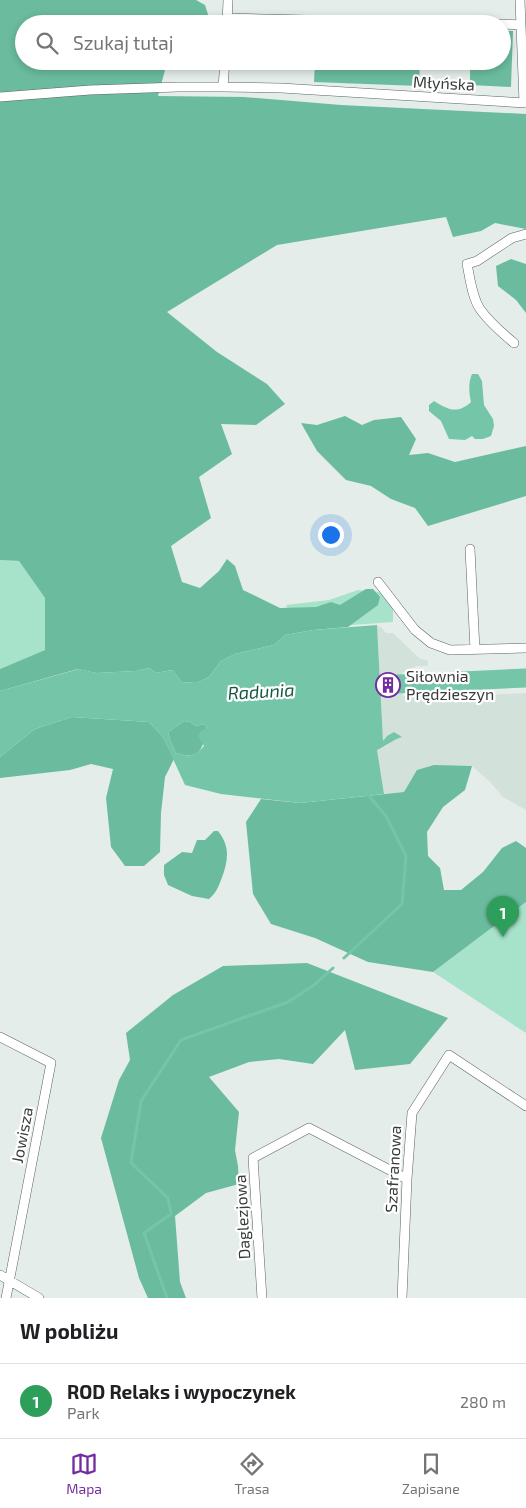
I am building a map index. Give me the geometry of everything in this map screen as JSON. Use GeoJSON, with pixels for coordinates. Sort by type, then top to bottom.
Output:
{"type":"FeatureCollection","features":[{"type":"Feature","properties":{"kind":"street"},"geometry":{"type":"LineString","coordinates":[[227,15],[228,0]]}},
{"type":"Feature","properties":{"kind":"street"},"geometry":{"type":"LineString","coordinates":[[520,0],[525,103]]}},
{"type":"Feature","properties":{"kind":"street"},"geometry":{"type":"LineString","coordinates":[[511,24],[520,25]]}},
{"type":"Feature","properties":{"kind":"street"},"geometry":{"type":"LineString","coordinates":[[223,87],[224,70]]}},
{"type":"Feature","properties":{"kind":"street","name":"Młyńska"},"geometry":{"type":"LineString","coordinates":[[0,97],[90,90],[223,87],[281,88],[525,103]]}},
{"type":"Feature","properties":{"kind":"street"},"geometry":{"type":"LineString","coordinates":[[514,343],[479,308],[467,264],[478,260],[512,238],[526,234]]}},
{"type":"Feature","properties":{"kind":"street"},"geometry":{"type":"LineString","coordinates":[[470,549],[475,650]]}},
{"type":"Feature","properties":{"kind":"street"},"geometry":{"type":"LineString","coordinates":[[378,582],[415,630],[431,642],[450,650],[526,648]]}},
{"type":"Feature","properties":{"kind":"street","name":"Jowisza"},"geometry":{"type":"LineString","coordinates":[[0,1037],[51,1063],[6,1298]]}},
{"type":"Feature","properties":{"kind":"street","name":"Szafranowa"},"geometry":{"type":"LineString","coordinates":[[402,1298],[412,1113],[449,1055],[526,1106]]}},
{"type":"Feature","properties":{"kind":"street","name":"Daglezjowa"},"geometry":{"type":"LineString","coordinates":[[262,1298],[253,1158],[309,1128],[407,1179]]}},
{"type":"Feature","properties":{"kind":"street"},"geometry":{"type":"LineString","coordinates":[[0,1275],[39,1298]]}},
{"type":"Feature","properties":{"kind":"shaded area"},"geometry":{"type":"Polygon","coordinates":[[[0,0],[196,0],[205,5],[208,15],[15,15],[15,70],[165,70],[158,96],[244,97],[341,105],[526,114],[526,229],[495,223],[481,231],[453,237],[446,217],[277,245],[167,312],[217,352],[267,384],[285,404],[256,425],[221,424],[232,454],[199,477],[211,518],[171,546],[182,582],[200,588],[219,571],[227,559],[235,566],[243,590],[280,608],[316,607],[331,602],[340,605],[366,589],[373,589],[380,597],[378,605],[348,627],[285,635],[274,645],[235,654],[221,661],[209,677],[196,683],[182,682],[172,670],[156,673],[149,668],[136,671],[96,673],[78,669],[0,691],[0,669],[45,650],[45,598],[19,561],[0,560],[0,0]]]}},
{"type":"Feature","properties":{"kind":"shaded area"},"geometry":{"type":"Polygon","coordinates":[[[511,31],[513,31],[511,87],[470,85],[470,70],[511,70],[511,31]]]}},
{"type":"Feature","properties":{"kind":"shaded area"},"geometry":{"type":"Polygon","coordinates":[[[315,70],[420,70],[419,86],[314,82],[315,70]]]}},
{"type":"Feature","properties":{"kind":"shaded area"},"geometry":{"type":"Polygon","coordinates":[[[511,259],[526,264],[526,313],[516,300],[498,286],[496,266],[511,259]]]}},
{"type":"Feature","properties":{"kind":"shaded area"},"geometry":{"type":"Polygon","coordinates":[[[345,416],[362,425],[374,420],[401,417],[416,439],[409,455],[428,453],[455,462],[526,446],[526,496],[428,526],[415,508],[391,499],[371,486],[346,480],[317,451],[301,423],[317,425],[345,416]]]}},
{"type":"Feature","properties":{"kind":"shaded area"},"geometry":{"type":"Polygon","coordinates":[[[0,560],[19,561],[45,598],[45,650],[0,669],[0,560]]]}},
{"type":"Feature","properties":{"kind":"shaded area"},"geometry":{"type":"Polygon","coordinates":[[[358,590],[379,592],[393,606],[393,622],[296,629],[286,605],[329,600],[358,590]]]}},
{"type":"Feature","properties":{"kind":"shaded area"},"geometry":{"type":"Polygon","coordinates":[[[377,625],[386,633],[393,633],[419,658],[428,661],[428,666],[417,666],[402,673],[403,696],[425,698],[526,693],[526,810],[503,797],[472,766],[404,792],[384,794],[377,750],[387,746],[392,740],[401,737],[394,732],[383,743],[377,625]]]}},
{"type":"Feature","properties":{"kind":"shaded area"},"geometry":{"type":"Polygon","coordinates":[[[72,717],[149,722],[163,737],[174,759],[165,777],[161,813],[160,852],[144,866],[125,866],[111,847],[106,798],[113,769],[91,764],[70,770],[0,778],[0,757],[35,729],[72,717]]]}},
{"type":"Feature","properties":{"kind":"shaded area"},"geometry":{"type":"Polygon","coordinates":[[[184,721],[196,726],[204,724],[207,728],[202,747],[195,754],[184,755],[176,753],[170,740],[168,732],[184,721]]]}},
{"type":"Feature","properties":{"kind":"shaded area"},"geometry":{"type":"Polygon","coordinates":[[[434,765],[472,766],[465,790],[443,807],[427,832],[428,856],[440,868],[444,890],[461,890],[483,872],[502,848],[516,841],[526,848],[526,902],[433,972],[368,962],[315,938],[271,924],[253,894],[246,822],[261,799],[300,803],[404,792],[417,770],[434,765]]]}},
{"type":"Feature","properties":{"kind":"shaded area"},"geometry":{"type":"Polygon","coordinates":[[[214,831],[218,831],[225,843],[227,861],[213,895],[209,899],[192,896],[168,885],[164,875],[164,865],[182,852],[192,853],[197,840],[205,840],[214,831]]]}},
{"type":"Feature","properties":{"kind":"shaded area"},"geometry":{"type":"Polygon","coordinates":[[[526,902],[526,1033],[433,972],[526,902]]]}},
{"type":"Feature","properties":{"kind":"shaded area"},"geometry":{"type":"Polygon","coordinates":[[[307,963],[448,1018],[410,1064],[355,1070],[345,1030],[313,1064],[279,1059],[249,1062],[209,1077],[239,1112],[235,1150],[239,1184],[206,1193],[175,1216],[180,1282],[186,1298],[148,1298],[139,1278],[101,1138],[119,1080],[130,1060],[126,1033],[173,995],[223,966],[307,963]]]}},
{"type":"Feature","properties":{"kind":"water"},"geometry":{"type":"Polygon","coordinates":[[[472,374],[478,374],[482,381],[484,405],[493,419],[494,426],[491,436],[483,439],[475,439],[472,436],[465,440],[449,439],[441,421],[429,411],[429,405],[434,401],[457,410],[466,406],[471,402],[469,388],[472,374]]]}},
{"type":"Feature","properties":{"kind":"water"},"geometry":{"type":"Polygon","coordinates":[[[377,625],[383,741],[394,732],[402,737],[377,750],[384,794],[300,803],[221,794],[185,785],[163,737],[149,722],[72,717],[35,729],[0,757],[0,691],[79,669],[96,673],[136,671],[149,668],[156,673],[172,670],[182,682],[196,683],[209,677],[221,661],[235,654],[274,645],[285,635],[313,630],[377,625]],[[184,721],[168,732],[176,753],[191,755],[204,746],[198,736],[201,731],[207,728],[204,724],[196,726],[184,721]]]}},
{"type":"Feature","properties":{"kind":"waterway","name":"Radunia"},"geometry":{"type":"LineString","coordinates":[[355,686],[526,678]]}},
{"type":"Feature","properties":{"kind":"waterway"},"geometry":{"type":"LineString","coordinates":[[344,958],[402,904],[406,856],[386,816],[369,796]]}},
{"type":"Feature","properties":{"kind":"waterway"},"geometry":{"type":"LineString","coordinates":[[167,1298],[144,1233],[171,1214],[168,1198],[131,1163],[141,1101],[181,1040],[288,1002],[314,985],[333,968]]}},
{"type":"Feature","properties":{"kind":"place","name":"Siłownia Prędzieszyn"},"geometry":{"type":"Point","coordinates":[388,685]}},
{"type":"Feature","properties":{"kind":"place","name":"ROD Relaks i wypoczynek"},"geometry":{"type":"Point","coordinates":[503,937]}}]}
